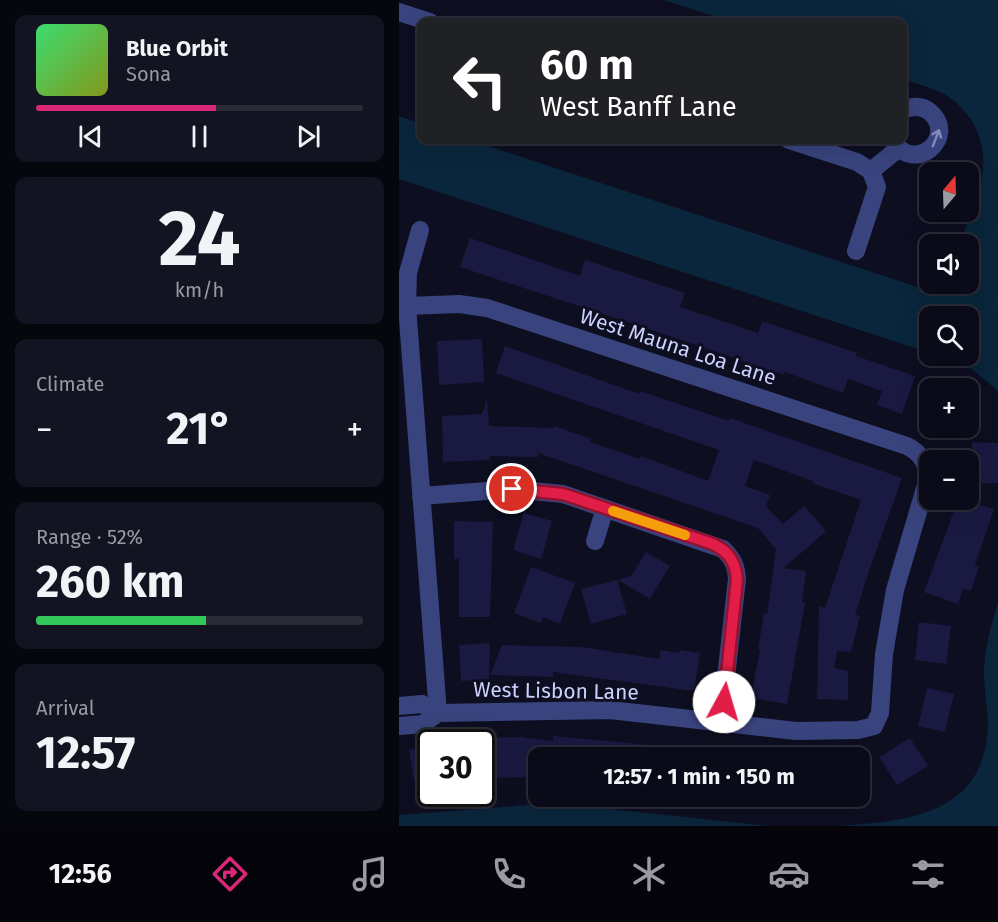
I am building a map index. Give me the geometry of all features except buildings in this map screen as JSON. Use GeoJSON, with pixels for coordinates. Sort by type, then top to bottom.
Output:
{"type":"FeatureCollection","features":[{"type":"Feature","properties":{"kind":"street"},"geometry":{"type":"LineString","coordinates":[[399,12],[418,18]]}},
{"type":"Feature","properties":{"kind":"street"},"geometry":{"type":"LineString","coordinates":[[871,171],[896,144],[906,152],[922,154],[929,150],[939,136],[939,128],[932,113],[919,107],[907,109]]}},
{"type":"Feature","properties":{"kind":"street"},"geometry":{"type":"LineString","coordinates":[[801,144],[857,162],[871,171],[877,187],[856,251]]}},
{"type":"Feature","properties":{"kind":"street"},"geometry":{"type":"LineString","coordinates":[[420,230],[408,273],[408,306],[438,713]]}},
{"type":"Feature","properties":{"kind":"street","name":"West Mauna Loa Lane"},"geometry":{"type":"LineString","coordinates":[[408,306],[459,304],[487,308],[907,446],[920,455],[927,470],[927,485],[895,590],[884,654],[880,713]]}},
{"type":"Feature","properties":{"kind":"street"},"geometry":{"type":"LineString","coordinates":[[421,496],[512,489],[563,494],[723,549],[732,558],[736,567],[737,579],[721,722]]}},
{"type":"Feature","properties":{"kind":"street"},"geometry":{"type":"LineString","coordinates":[[595,541],[605,508]]}},
{"type":"Feature","properties":{"kind":"street","name":"West Lisbon Lane"},"geometry":{"type":"LineString","coordinates":[[399,706],[422,704],[438,713],[610,710],[796,731],[858,730],[874,726],[880,713]]}},
{"type":"Feature","properties":{"kind":"street","name":"West Lisbon Lane"},"geometry":{"type":"LineString","coordinates":[[399,726],[423,724],[438,713]]}},
{"type":"Feature","properties":{"kind":"water"},"geometry":{"type":"Polygon","coordinates":[[[664,0],[998,0],[998,391],[972,369],[964,366],[979,366],[979,306],[919,306],[919,349],[399,179],[399,116],[417,123],[417,144],[482,144],[919,287],[919,294],[979,294],[979,234],[964,234],[968,222],[979,222],[983,152],[972,121],[961,107],[936,90],[907,80],[907,18],[720,18],[664,0]]]}},
{"type":"Feature","properties":{"kind":"water"},"geometry":{"type":"Polygon","coordinates":[[[998,603],[998,826],[837,826],[892,821],[917,815],[940,806],[960,794],[975,776],[985,751],[988,720],[984,670],[989,636],[998,603]]]}},
{"type":"Feature","properties":{"kind":"water"},"geometry":{"type":"Polygon","coordinates":[[[528,805],[528,807],[610,809],[768,826],[399,826],[399,815],[528,805]]]}},
{"type":"Feature","properties":{"kind":"slow traffic"},"geometry":{"type":"LineString","coordinates":[[613,511],[685,535]]}},
{"type":"Feature","properties":{"kind":"route"},"geometry":{"type":"LineString","coordinates":[[512,489],[563,494],[713,544],[723,549],[732,558],[736,567],[737,579],[724,702]]}}]}
